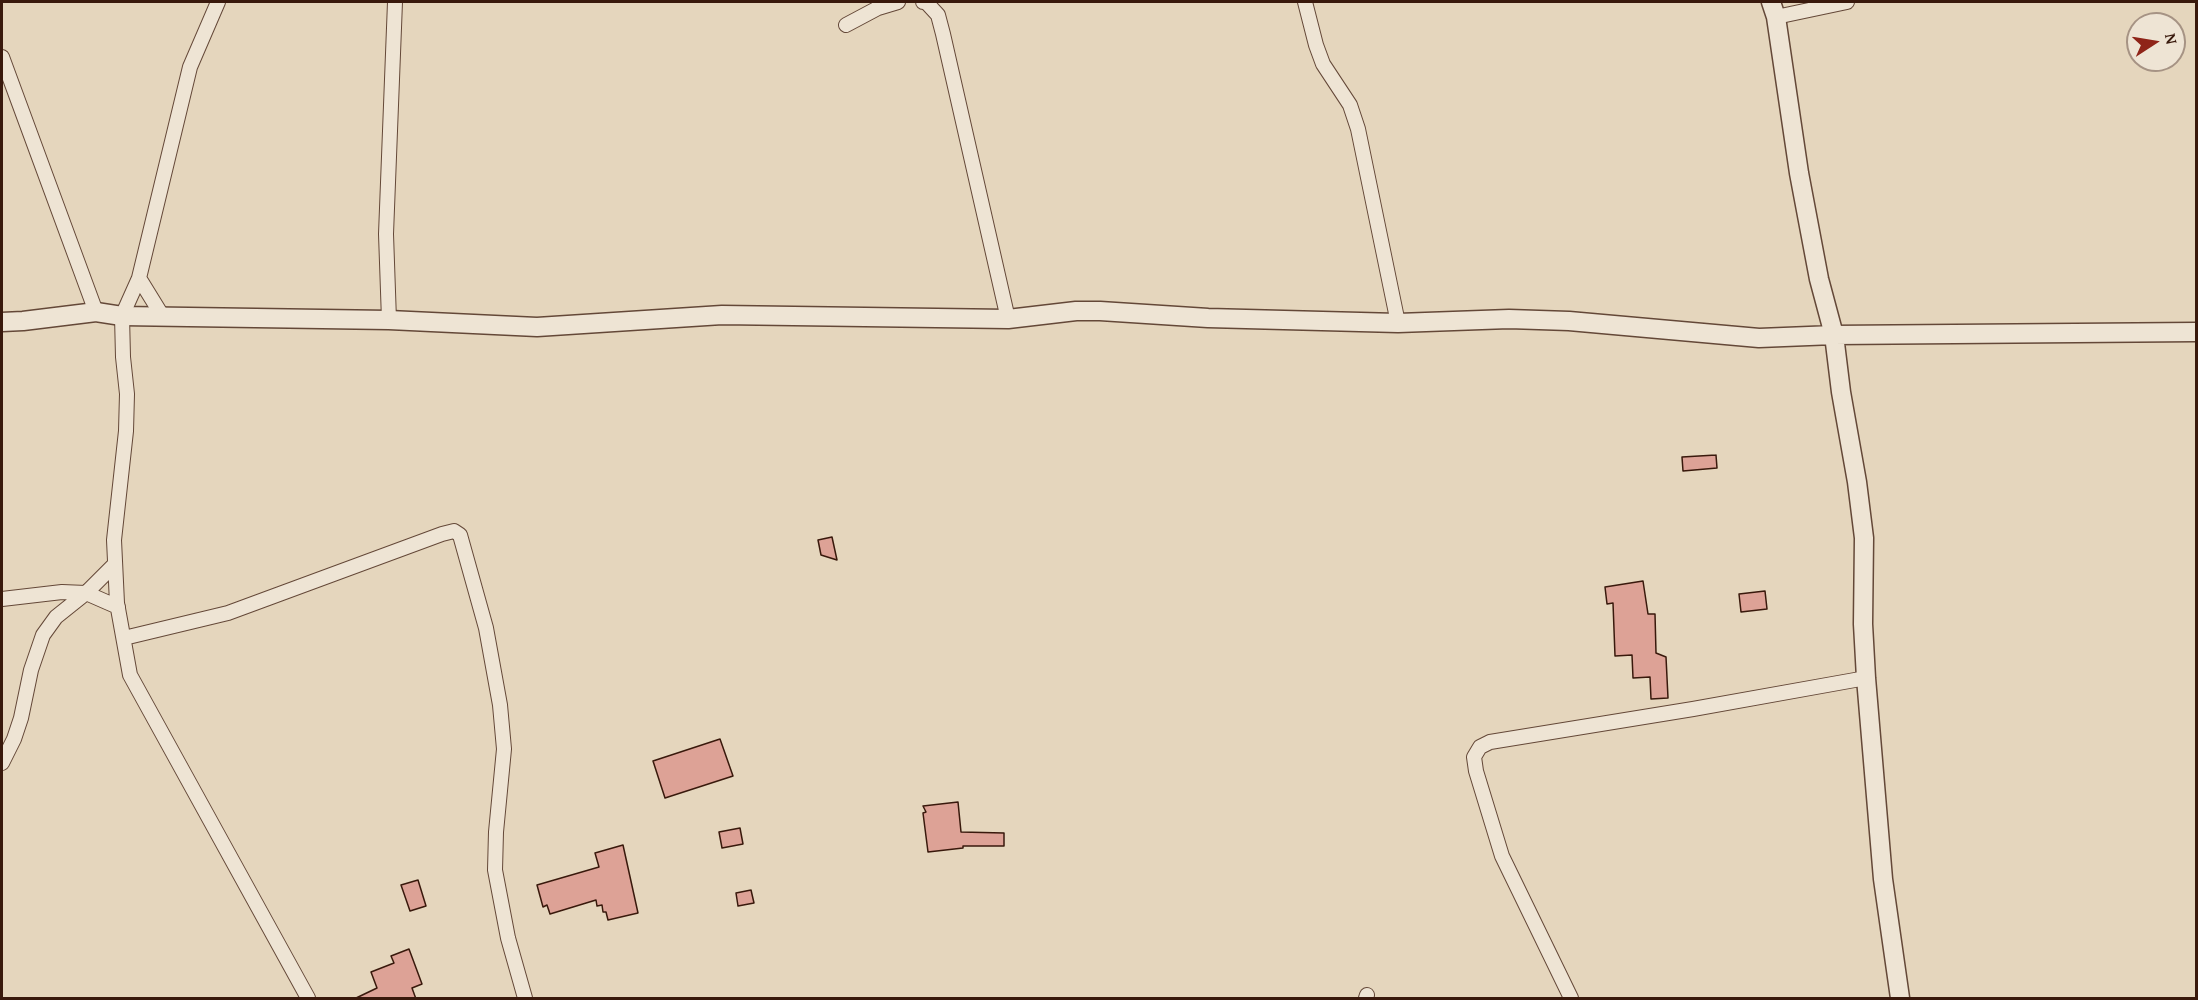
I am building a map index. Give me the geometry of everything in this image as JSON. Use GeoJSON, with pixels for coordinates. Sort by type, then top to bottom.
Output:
{"type":"FeatureCollection","features":[{"type":"Feature","properties":{"kind":"street"},"geometry":{"type":"LineString","coordinates":[[218,2],[182,92],[139,278],[122,316],[127,394],[126,431],[114,540],[114,565],[118,608],[130,675],[309,999]]}},
{"type":"Feature","properties":{"kind":"street"},"geometry":{"type":"LineString","coordinates":[[389,320],[386,234],[395,2]]}},
{"type":"Feature","properties":{"kind":"street"},"geometry":{"type":"LineString","coordinates":[[846,25],[878,8],[898,2]]}},
{"type":"Feature","properties":{"kind":"street"},"geometry":{"type":"LineString","coordinates":[[923,2],[926,2],[938,15],[1008,319]]}},
{"type":"Feature","properties":{"kind":"street"},"geometry":{"type":"LineString","coordinates":[[1305,2],[1323,63],[1350,105],[1358,129],[1398,323]]}},
{"type":"Feature","properties":{"kind":"street"},"geometry":{"type":"LineString","coordinates":[[1847,2],[1773,9],[1819,279],[1834,335],[1864,538],[1863,624],[1866,678],[1883,879],[1900,999]]}},
{"type":"Feature","properties":{"kind":"street"},"geometry":{"type":"LineString","coordinates":[[2,57],[96,312]]}},
{"type":"Feature","properties":{"kind":"street"},"geometry":{"type":"LineString","coordinates":[[139,278],[163,317]]}},
{"type":"Feature","properties":{"kind":"street"},"geometry":{"type":"LineString","coordinates":[[2,322],[96,312],[122,316],[389,320],[537,327],[722,315],[1008,319],[1100,311],[1208,318],[1398,323],[1509,319],[1569,321],[1759,338],[1834,335],[2196,332]]}},
{"type":"Feature","properties":{"kind":"street"},"geometry":{"type":"LineString","coordinates":[[124,638],[228,613],[442,534],[454,531],[460,535],[486,628],[500,705],[504,749],[496,832],[495,870],[508,938],[525,999]]}},
{"type":"Feature","properties":{"kind":"street"},"geometry":{"type":"LineString","coordinates":[[2,763],[21,718],[31,670],[43,635],[56,617],[86,593],[114,565]]}},
{"type":"Feature","properties":{"kind":"street"},"geometry":{"type":"LineString","coordinates":[[2,599],[62,592],[86,593],[118,608]]}},
{"type":"Feature","properties":{"kind":"street"},"geometry":{"type":"LineString","coordinates":[[1571,999],[1502,856],[1476,771],[1474,757],[1480,747],[1490,742],[1866,678]]}},
{"type":"Feature","properties":{"kind":"building"},"geometry":{"type":"Polygon","coordinates":[[[1716,455],[1717,468],[1683,471],[1682,457],[1716,455]]]}},
{"type":"Feature","properties":{"kind":"building"},"geometry":{"type":"Polygon","coordinates":[[[832,537],[837,560],[821,555],[818,540],[832,537]]]}},
{"type":"Feature","properties":{"kind":"building"},"geometry":{"type":"Polygon","coordinates":[[[1643,581],[1648,614],[1655,614],[1656,653],[1666,657],[1668,698],[1651,699],[1650,677],[1633,678],[1632,655],[1615,656],[1613,603],[1607,604],[1605,587],[1643,581]]]}},
{"type":"Feature","properties":{"kind":"building"},"geometry":{"type":"Polygon","coordinates":[[[1765,591],[1767,609],[1741,612],[1739,594],[1765,591]]]}},
{"type":"Feature","properties":{"kind":"building"},"geometry":{"type":"Polygon","coordinates":[[[720,739],[733,776],[665,798],[653,761],[720,739]]]}},
{"type":"Feature","properties":{"kind":"building"},"geometry":{"type":"Polygon","coordinates":[[[958,802],[961,832],[1004,833],[1004,846],[963,846],[963,848],[928,852],[923,813],[926,812],[923,806],[958,802]]]}},
{"type":"Feature","properties":{"kind":"building"},"geometry":{"type":"Polygon","coordinates":[[[740,828],[743,844],[722,848],[719,832],[740,828]]]}},
{"type":"Feature","properties":{"kind":"building"},"geometry":{"type":"Polygon","coordinates":[[[623,845],[638,913],[608,920],[602,905],[597,906],[596,900],[550,914],[547,905],[543,907],[537,885],[599,867],[595,853],[623,845]]]}},
{"type":"Feature","properties":{"kind":"building"},"geometry":{"type":"Polygon","coordinates":[[[418,880],[426,906],[410,911],[401,885],[418,880]]]}},
{"type":"Feature","properties":{"kind":"building"},"geometry":{"type":"Polygon","coordinates":[[[751,890],[754,903],[738,906],[736,893],[751,890]]]}},
{"type":"Feature","properties":{"kind":"building"},"geometry":{"type":"Polygon","coordinates":[[[409,949],[422,984],[412,988],[416,999],[354,999],[377,988],[371,972],[394,963],[391,956],[409,949]]]}}]}
